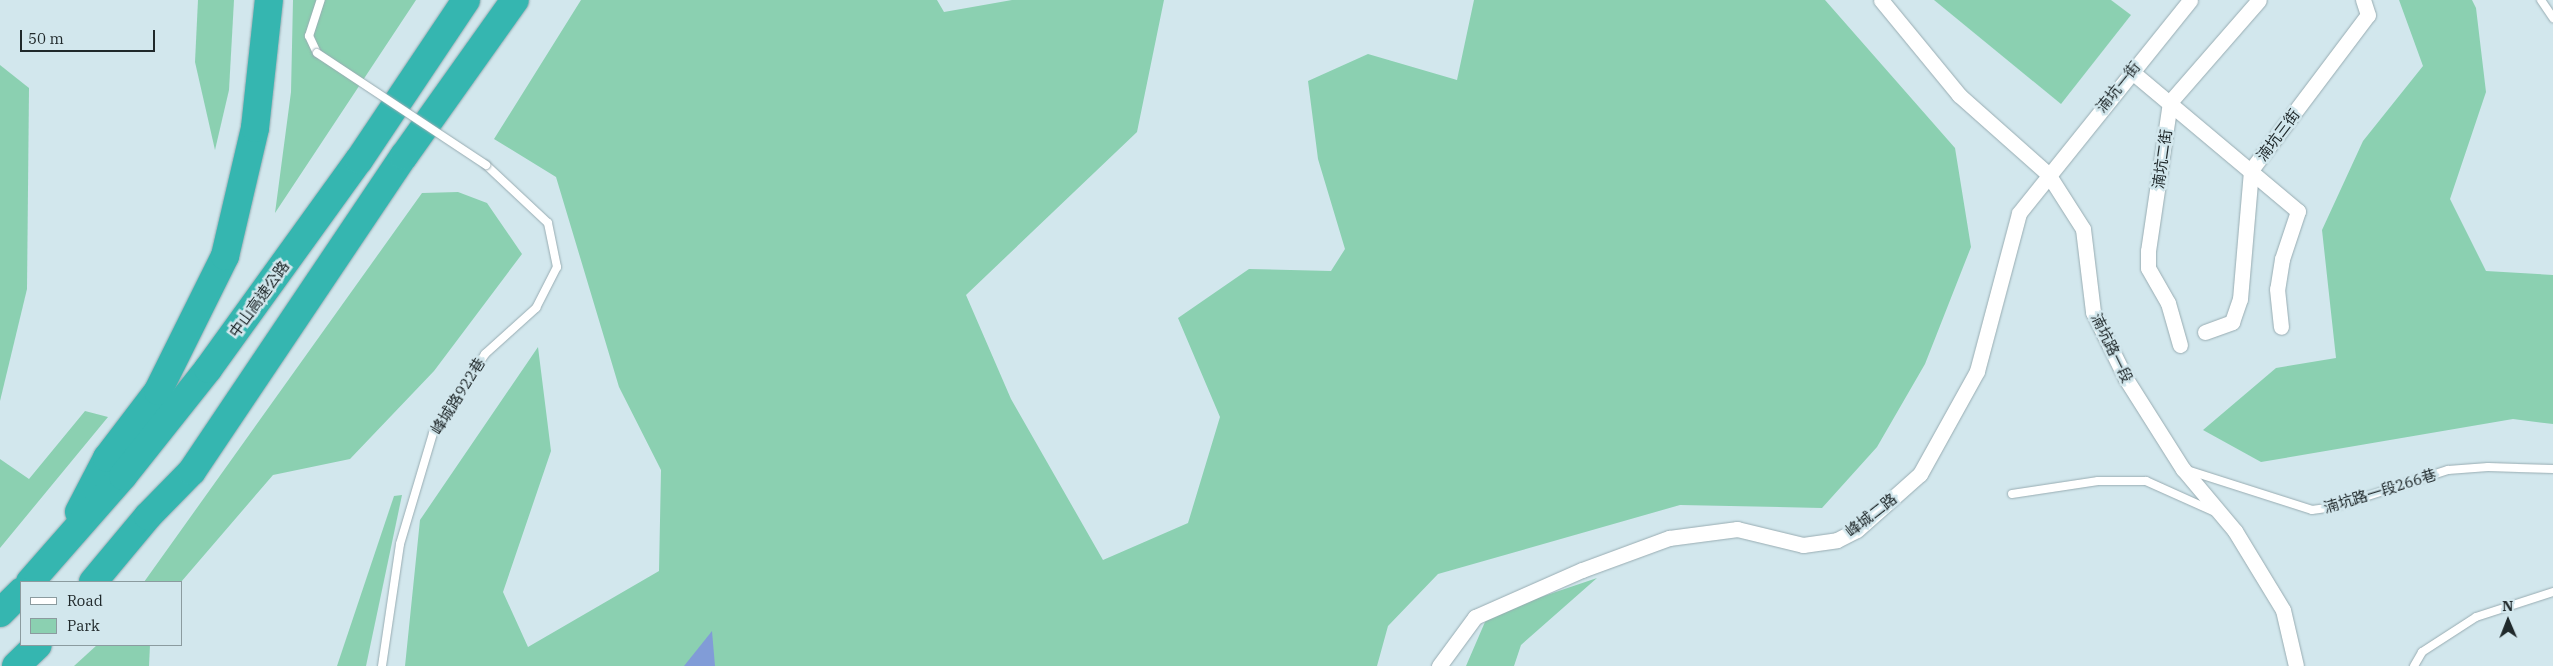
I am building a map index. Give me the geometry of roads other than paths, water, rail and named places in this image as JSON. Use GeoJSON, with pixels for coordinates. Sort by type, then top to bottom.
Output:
{"type":"FeatureCollection","features":[{"type":"Feature","properties":{"kind":"highway"},"geometry":{"type":"LineString","coordinates":[[56,555],[107,458],[158,391],[225,256],[255,128],[269,0]]}},
{"type":"Feature","properties":{"kind":"highway","name":"中山高速公路"},"geometry":{"type":"LineString","coordinates":[[31,581],[56,555],[208,369],[359,160],[466,0]]}},
{"type":"Feature","properties":{"kind":"highway"},"geometry":{"type":"LineString","coordinates":[[95,581],[148,516],[192,471],[404,156],[515,0]]}},
{"type":"Feature","properties":{"kind":"highway"},"geometry":{"type":"LineString","coordinates":[[0,613],[20,593]]}},
{"type":"Feature","properties":{"kind":"highway"},"geometry":{"type":"LineString","coordinates":[[16,666],[37,646]]}},
{"type":"Feature","properties":{"kind":"street","name":"湳坑路一段"},"geometry":{"type":"LineString","coordinates":[[1881,0],[1959,95],[2048,174],[2083,229],[2093,312],[2126,378],[2183,469],[2222,515],[2283,610],[2296,666]]}},
{"type":"Feature","properties":{"kind":"street","name":"湳坑一街"},"geometry":{"type":"LineString","coordinates":[[2048,174],[2190,0]]}},
{"type":"Feature","properties":{"kind":"street"},"geometry":{"type":"LineString","coordinates":[[2170,102],[2259,0]]}},
{"type":"Feature","properties":{"kind":"street","name":"湳坑三街"},"geometry":{"type":"LineString","coordinates":[[2205,332],[2232,322],[2240,299],[2251,170],[2368,15],[2364,0]]}},
{"type":"Feature","properties":{"kind":"street"},"geometry":{"type":"LineString","coordinates":[[2131,71],[2298,211],[2282,259],[2277,288],[2281,327]]}},
{"type":"Feature","properties":{"kind":"street","name":"湳坑二街"},"geometry":{"type":"LineString","coordinates":[[2170,102],[2148,268],[2168,303],[2180,345]]}},
{"type":"Feature","properties":{"kind":"street","name":"峰城二路"},"geometry":{"type":"LineString","coordinates":[[1439,666],[1475,617],[1582,570],[1669,538],[1737,529],[1803,545],[1837,540],[1856,530],[1920,474],[1977,371],[2018,213],[2048,174]]}},
{"type":"Feature","properties":{"kind":"lane","name":"峰城路922巷"},"geometry":{"type":"LineString","coordinates":[[321,0],[309,36],[317,53],[486,165],[548,223],[557,267],[536,308],[484,354],[433,433],[400,544],[382,666]]}},
{"type":"Feature","properties":{"kind":"lane"},"geometry":{"type":"LineString","coordinates":[[2541,0],[2553,18]]}},
{"type":"Feature","properties":{"kind":"lane","name":"湳坑路一段266巷"},"geometry":{"type":"LineString","coordinates":[[2183,469],[2312,510],[2334,507],[2448,470],[2488,467],[2553,469]]}},
{"type":"Feature","properties":{"kind":"lane"},"geometry":{"type":"LineString","coordinates":[[2012,494],[2098,481],[2146,480],[2222,515]]}},
{"type":"Feature","properties":{"kind":"lane"},"geometry":{"type":"LineString","coordinates":[[2414,666],[2422,652],[2476,617],[2553,592]]}},
{"type":"Feature","properties":{"kind":"water"},"geometry":{"type":"Polygon","coordinates":[[[712,631],[715,666],[684,666],[712,631]]]}}]}
